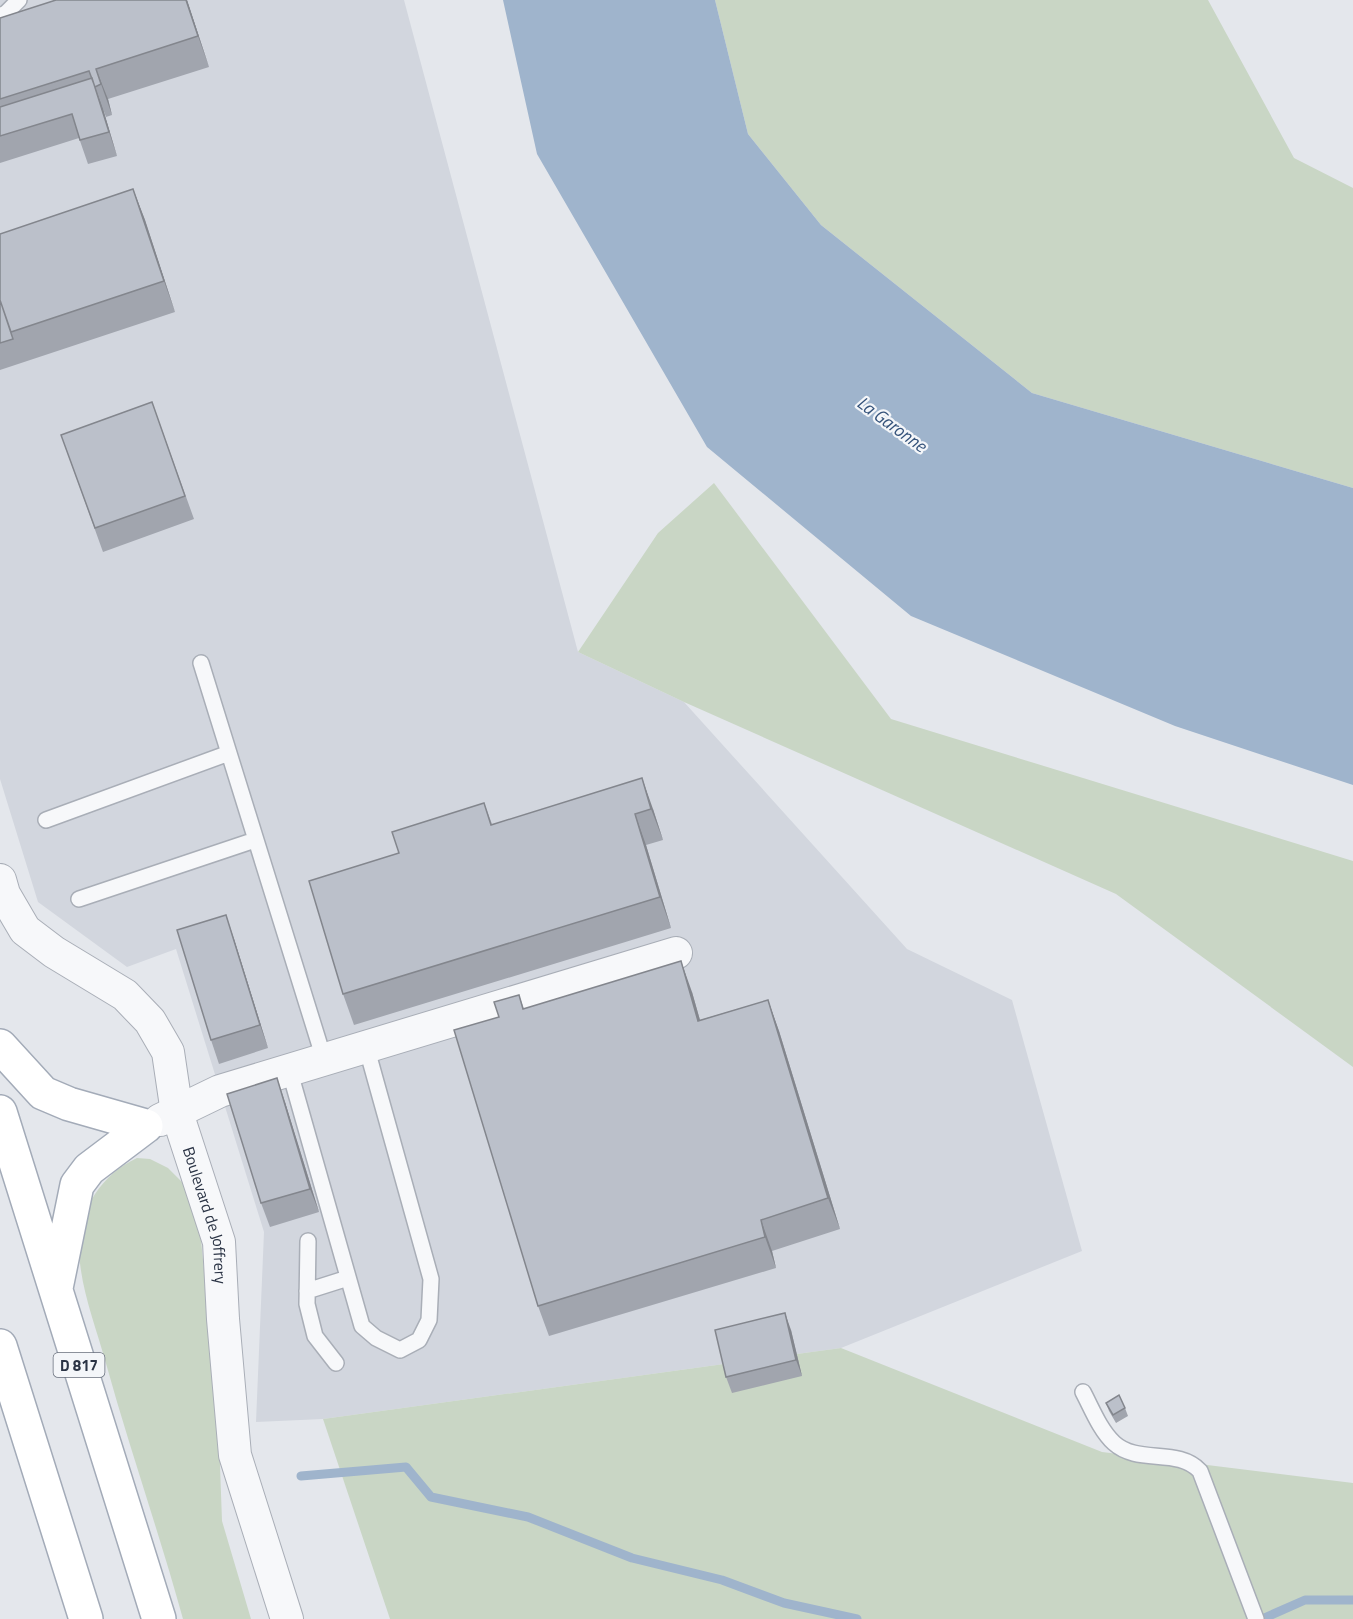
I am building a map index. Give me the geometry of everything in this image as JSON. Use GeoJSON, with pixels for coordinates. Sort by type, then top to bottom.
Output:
{"type":"FeatureCollection","features":[{"type":"Feature","properties":{"kind":"main road"},"geometry":{"type":"LineString","coordinates":[[0,1046],[43,1093],[69,1104],[146,1126]]}},
{"type":"Feature","properties":{"kind":"main road","name":"D 817"},"geometry":{"type":"LineString","coordinates":[[0,1112],[159,1619]]}},
{"type":"Feature","properties":{"kind":"main road"},"geometry":{"type":"LineString","coordinates":[[56,1290],[77,1185],[89,1169],[146,1126]]}},
{"type":"Feature","properties":{"kind":"main road"},"geometry":{"type":"LineString","coordinates":[[0,1346],[86,1619]]}},
{"type":"Feature","properties":{"kind":"street","name":"Boulevard de Joffrery"},"geometry":{"type":"LineString","coordinates":[[0,880],[4,894],[25,930],[54,952],[125,995],[150,1021],[168,1052],[177,1113],[219,1242],[235,1455],[287,1619]]}},
{"type":"Feature","properties":{"kind":"street"},"geometry":{"type":"LineString","coordinates":[[146,1126],[177,1113],[220,1090],[676,953]]}},
{"type":"Feature","properties":{"kind":"lane"},"geometry":{"type":"LineString","coordinates":[[0,16],[6,14],[19,0]]}},
{"type":"Feature","properties":{"kind":"lane"},"geometry":{"type":"LineString","coordinates":[[201,663],[324,1059]]}},
{"type":"Feature","properties":{"kind":"lane"},"geometry":{"type":"LineString","coordinates":[[46,820],[229,753]]}},
{"type":"Feature","properties":{"kind":"lane"},"geometry":{"type":"LineString","coordinates":[[79,900],[255,840]]}},
{"type":"Feature","properties":{"kind":"lane"},"geometry":{"type":"LineString","coordinates":[[289,1070],[362,1326],[376,1338],[400,1350],[420,1340],[429,1320],[430,1279],[366,1046]]}},
{"type":"Feature","properties":{"kind":"lane"},"geometry":{"type":"LineString","coordinates":[[308,1241],[307,1304],[315,1336],[336,1363]]}},
{"type":"Feature","properties":{"kind":"lane"},"geometry":{"type":"LineString","coordinates":[[307,1291],[348,1278]]}},
{"type":"Feature","properties":{"kind":"lane"},"geometry":{"type":"LineString","coordinates":[[1083,1392],[1105,1433],[1116,1444],[1127,1451],[1189,1461],[1200,1471],[1256,1619]]}},
{"type":"Feature","properties":{"kind":"shaded area"},"geometry":{"type":"Polygon","coordinates":[[[0,0],[404,0],[578,652],[684,702],[907,949],[1012,1000],[1082,1251],[841,1348],[323,1419],[256,1422],[264,1232],[176,949],[127,967],[38,902],[0,779],[0,0]]]}},
{"type":"Feature","properties":{"kind":"green space"},"geometry":{"type":"Polygon","coordinates":[[[715,0],[1208,0],[1294,158],[1353,188],[1353,488],[1032,393],[821,225],[748,134],[715,0]]]}},
{"type":"Feature","properties":{"kind":"green space"},"geometry":{"type":"Polygon","coordinates":[[[714,483],[891,719],[1353,861],[1353,1067],[1116,894],[684,702],[578,652],[658,533],[714,483]]]}},
{"type":"Feature","properties":{"kind":"green space"},"geometry":{"type":"Polygon","coordinates":[[[137,1158],[150,1159],[168,1168],[182,1182],[194,1208],[201,1240],[218,1409],[222,1521],[251,1619],[183,1619],[85,1291],[79,1249],[83,1221],[88,1207],[94,1195],[113,1173],[137,1158]]]}},
{"type":"Feature","properties":{"kind":"green space"},"geometry":{"type":"Polygon","coordinates":[[[841,1348],[1102,1452],[1353,1483],[1353,1619],[390,1619],[323,1419],[841,1348]]]}},
{"type":"Feature","properties":{"kind":"water","name":"La Garonne"},"geometry":{"type":"Polygon","coordinates":[[[503,0],[715,0],[748,134],[821,225],[1032,393],[1353,488],[1353,785],[1175,726],[911,616],[707,447],[537,154],[503,0]]]}},
{"type":"Feature","properties":{"kind":"building"},"geometry":{"type":"Polygon","coordinates":[[[56,0],[186,0],[198,36],[96,69],[101,84],[95,87],[89,71],[0,99],[0,18],[56,0]]]}},
{"type":"Feature","properties":{"kind":"building"},"geometry":{"type":"Polygon","coordinates":[[[92,78],[109,132],[80,140],[72,114],[0,136],[0,107],[92,78]]]}},
{"type":"Feature","properties":{"kind":"building"},"geometry":{"type":"Polygon","coordinates":[[[133,189],[164,281],[11,332],[0,300],[0,234],[133,189]]]}},
{"type":"Feature","properties":{"kind":"building"},"geometry":{"type":"Polygon","coordinates":[[[0,300],[13,339],[0,343],[0,300]]]}},
{"type":"Feature","properties":{"kind":"building"},"geometry":{"type":"Polygon","coordinates":[[[152,402],[185,496],[95,528],[61,435],[152,402]]]}},
{"type":"Feature","properties":{"kind":"building"},"geometry":{"type":"Polygon","coordinates":[[[642,778],[651,809],[635,814],[660,897],[343,994],[309,881],[399,853],[392,832],[484,803],[491,825],[642,778]]]}},
{"type":"Feature","properties":{"kind":"building"},"geometry":{"type":"Polygon","coordinates":[[[226,915],[260,1025],[211,1040],[177,930],[226,915]]]}},
{"type":"Feature","properties":{"kind":"building"},"geometry":{"type":"Polygon","coordinates":[[[681,961],[698,1021],[768,1000],[828,1198],[761,1220],[765,1237],[538,1306],[454,1030],[499,1017],[494,1002],[519,995],[523,1009],[681,961]]]}},
{"type":"Feature","properties":{"kind":"building"},"geometry":{"type":"Polygon","coordinates":[[[277,1078],[310,1189],[261,1203],[227,1094],[277,1078]]]}},
{"type":"Feature","properties":{"kind":"building"},"geometry":{"type":"Polygon","coordinates":[[[785,1313],[796,1360],[726,1377],[715,1330],[785,1313]]]}},
{"type":"Feature","properties":{"kind":"building"},"geometry":{"type":"Polygon","coordinates":[[[1119,1395],[1125,1408],[1113,1415],[1106,1403],[1119,1395]]]}},
{"type":"Feature","properties":{"kind":"waterway"},"geometry":{"type":"LineString","coordinates":[[301,1476],[406,1467],[431,1497],[528,1517],[632,1558],[722,1580],[784,1603],[857,1619]]}},
{"type":"Feature","properties":{"kind":"waterway"},"geometry":{"type":"LineString","coordinates":[[1262,1619],[1305,1600],[1353,1600]]}}]}
